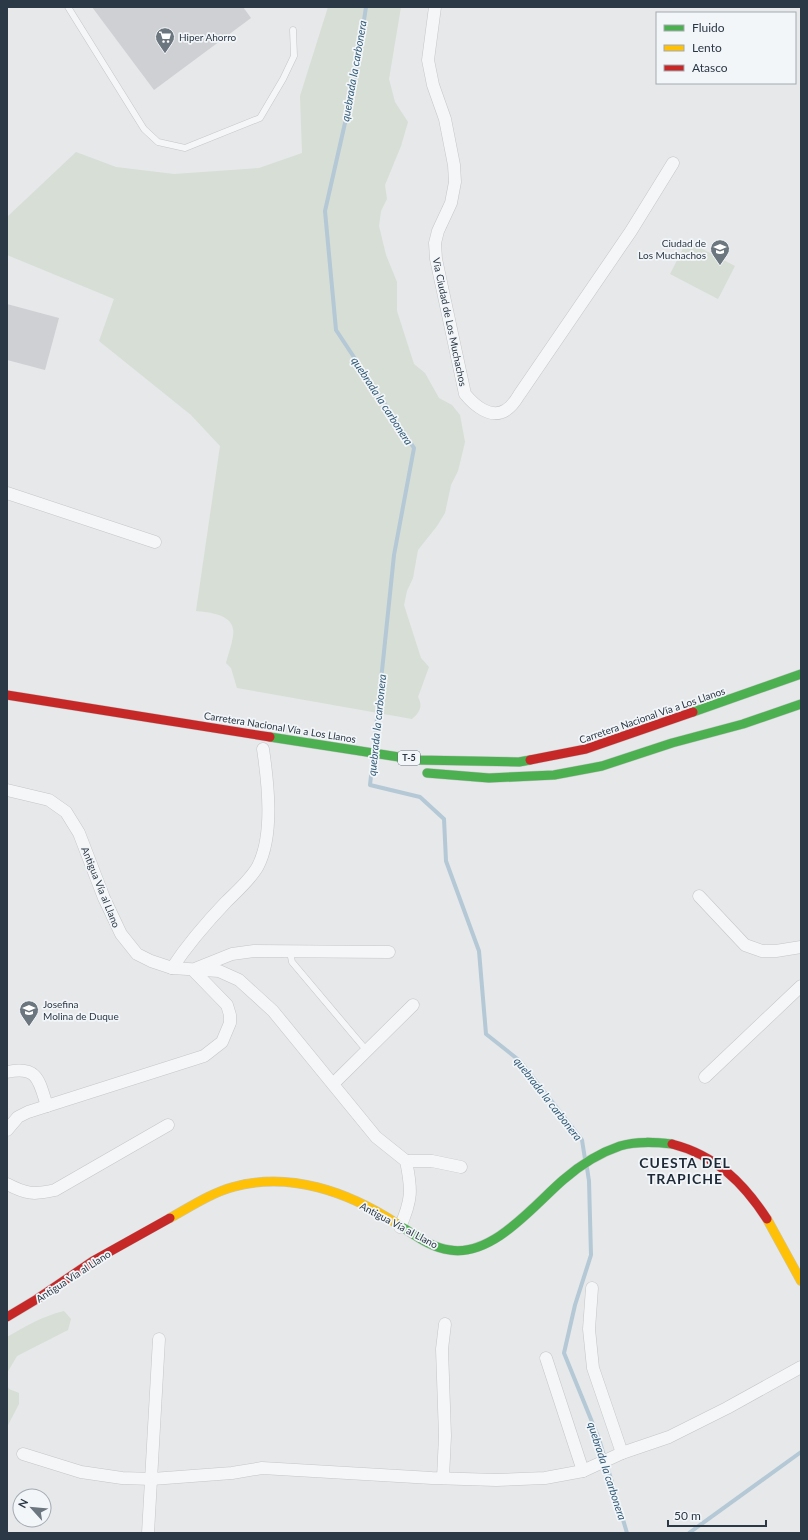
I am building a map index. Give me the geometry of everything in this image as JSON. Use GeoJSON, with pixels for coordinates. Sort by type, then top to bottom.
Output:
{"type":"FeatureCollection","features":[{"type":"Feature","properties":{"kind":"main road","name":"Carretera Nacional Vía a Los Llanos"},"geometry":{"type":"LineString","coordinates":[[7,695],[418,760],[518,762],[586,749],[610,742],[801,674]]}},
{"type":"Feature","properties":{"kind":"main road","name":"T-5"},"geometry":{"type":"LineString","coordinates":[[416,771],[489,778],[554,775],[602,766],[743,724],[801,704]]}},
{"type":"Feature","properties":{"kind":"main road","name":"Antigua Vía al Llano"},"geometry":{"type":"LineString","coordinates":[[7,1317],[49,1292],[89,1263],[181,1211],[232,1187],[263,1182],[282,1181],[316,1187],[372,1209],[400,1227],[431,1243],[454,1252],[483,1246],[513,1226],[564,1180],[594,1158],[627,1144],[646,1142],[677,1145],[704,1155],[721,1165],[736,1179],[762,1212],[801,1281]]}},
{"type":"Feature","properties":{"kind":"street","name":"Via Ciudad de Los Muchachos"},"geometry":{"type":"LineString","coordinates":[[435,7],[428,60],[433,85],[445,119],[454,165],[455,182],[451,203],[438,231],[435,243],[436,259],[465,394],[472,403],[481,409],[497,413],[506,410],[520,395],[631,230],[673,163]]}},
{"type":"Feature","properties":{"kind":"street"},"geometry":{"type":"LineString","coordinates":[[7,493],[155,542]]}},
{"type":"Feature","properties":{"kind":"street"},"geometry":{"type":"LineString","coordinates":[[172,968],[188,944],[258,867],[264,850],[268,822],[266,775],[263,749]]}},
{"type":"Feature","properties":{"kind":"street","name":"Antigua Vía al Llano"},"geometry":{"type":"LineString","coordinates":[[7,790],[49,800],[66,812],[79,833],[104,898],[121,934],[138,954],[151,961],[172,968],[219,971],[239,980],[273,1011],[376,1137],[406,1161]]}},
{"type":"Feature","properties":{"kind":"street"},"geometry":{"type":"LineString","coordinates":[[699,896],[745,945],[762,950],[776,951],[801,947]]}},
{"type":"Feature","properties":{"kind":"street"},"geometry":{"type":"LineString","coordinates":[[7,1130],[18,1117],[47,1106],[204,1056],[222,1042],[230,1023],[230,1015],[227,1005],[193,970],[232,954],[254,951],[389,952]]}},
{"type":"Feature","properties":{"kind":"street"},"geometry":{"type":"LineString","coordinates":[[705,1077],[801,986]]}},
{"type":"Feature","properties":{"kind":"street"},"geometry":{"type":"LineString","coordinates":[[334,1084],[413,1005]]}},
{"type":"Feature","properties":{"kind":"street"},"geometry":{"type":"LineString","coordinates":[[7,1072],[24,1069],[35,1076],[47,1106]]}},
{"type":"Feature","properties":{"kind":"street"},"geometry":{"type":"LineString","coordinates":[[7,1184],[25,1193],[36,1194],[55,1190],[168,1124]]}},
{"type":"Feature","properties":{"kind":"street"},"geometry":{"type":"LineString","coordinates":[[400,1227],[409,1207],[410,1200],[411,1186],[406,1161],[432,1161],[461,1167]]}},
{"type":"Feature","properties":{"kind":"street"},"geometry":{"type":"LineString","coordinates":[[592,1288],[589,1329],[593,1368],[622,1453]]}},
{"type":"Feature","properties":{"kind":"street"},"geometry":{"type":"LineString","coordinates":[[443,1478],[445,1436],[442,1349],[445,1324]]}},
{"type":"Feature","properties":{"kind":"street"},"geometry":{"type":"LineString","coordinates":[[148,1533],[159,1339]]}},
{"type":"Feature","properties":{"kind":"street"},"geometry":{"type":"LineString","coordinates":[[546,1358],[583,1471]]}},
{"type":"Feature","properties":{"kind":"street"},"geometry":{"type":"LineString","coordinates":[[23,1454],[81,1472],[122,1478],[152,1479],[232,1473],[262,1468],[496,1480],[546,1478],[583,1471],[622,1453],[669,1437],[728,1408],[801,1367]]}},
{"type":"Feature","properties":{"kind":"lane"},"geometry":{"type":"LineString","coordinates":[[68,7],[144,129],[158,142],[185,148],[260,118],[283,79],[294,56],[293,30]]}},
{"type":"Feature","properties":{"kind":"lane"},"geometry":{"type":"LineString","coordinates":[[290,952],[292,962],[367,1051]]}},
{"type":"Feature","properties":{"kind":"shaded area"},"geometry":{"type":"Polygon","coordinates":[[[328,7],[401,7],[389,79],[395,102],[408,122],[401,146],[385,185],[387,199],[381,211],[379,226],[386,255],[397,282],[397,311],[414,364],[425,373],[439,398],[452,405],[460,415],[465,442],[458,471],[451,485],[445,513],[437,526],[418,550],[413,578],[407,591],[404,605],[421,658],[429,667],[418,697],[420,709],[412,719],[237,688],[231,668],[226,663],[233,636],[231,624],[224,617],[207,612],[196,611],[220,446],[191,415],[99,341],[114,299],[7,255],[7,217],[76,152],[116,167],[174,174],[259,168],[302,153],[300,96],[328,7]]]}},
{"type":"Feature","properties":{"kind":"shaded area"},"geometry":{"type":"Polygon","coordinates":[[[687,241],[735,266],[718,299],[670,274],[687,241]]]}},
{"type":"Feature","properties":{"kind":"shaded area"},"geometry":{"type":"Polygon","coordinates":[[[64,1311],[71,1319],[68,1330],[17,1356],[7,1373],[7,1337],[28,1325],[64,1311]]]}},
{"type":"Feature","properties":{"kind":"shaded area"},"geometry":{"type":"Polygon","coordinates":[[[7,1385],[9,1389],[19,1393],[19,1404],[7,1427],[7,1385]]]}},
{"type":"Feature","properties":{"kind":"building","name":"Hiper Ahorro"},"geometry":{"type":"Polygon","coordinates":[[[92,7],[243,7],[251,18],[154,90],[92,7]]]}},
{"type":"Feature","properties":{"kind":"building"},"geometry":{"type":"Polygon","coordinates":[[[7,304],[59,318],[45,370],[7,360],[7,304]]]}},
{"type":"Feature","properties":{"kind":"waterway","name":"quebrada la carbonera"},"geometry":{"type":"LineString","coordinates":[[366,7],[355,79],[325,211],[336,330],[414,448],[394,555],[374,748]]}},
{"type":"Feature","properties":{"kind":"waterway","name":"quebrada la carbonera"},"geometry":{"type":"LineString","coordinates":[[373,758],[370,785],[420,797],[444,819],[446,861],[479,951],[486,1034],[520,1061],[582,1140],[585,1159]]}},
{"type":"Feature","properties":{"kind":"waterway","name":"quebrada la carbonera"},"geometry":{"type":"LineString","coordinates":[[587,1168],[589,1181],[591,1255],[575,1305],[564,1353],[599,1439],[627,1533]]}},
{"type":"Feature","properties":{"kind":"waterway"},"geometry":{"type":"LineString","coordinates":[[689,1533],[801,1452]]}},
{"type":"Feature","properties":{"kind":"traffic: fast"},"geometry":{"type":"LineString","coordinates":[[693,712],[801,674]]}},
{"type":"Feature","properties":{"kind":"traffic: fast"},"geometry":{"type":"LineString","coordinates":[[427,773],[489,778],[554,775],[602,766],[672,743],[743,724],[801,704]]}},
{"type":"Feature","properties":{"kind":"traffic: fast"},"geometry":{"type":"LineString","coordinates":[[270,737],[418,760],[519,762],[530,760]]}},
{"type":"Feature","properties":{"kind":"traffic: fast"},"geometry":{"type":"LineString","coordinates":[[396,1223],[422,1240],[443,1249],[466,1250],[482,1246],[497,1238],[512,1227],[569,1175],[597,1156],[620,1146],[633,1143],[652,1142],[672,1144]]}},
{"type":"Feature","properties":{"kind":"traffic: slow"},"geometry":{"type":"LineString","coordinates":[[170,1218],[217,1193],[233,1187],[254,1183],[276,1182],[297,1183],[318,1187],[358,1202],[396,1223]]}},
{"type":"Feature","properties":{"kind":"traffic: slow"},"geometry":{"type":"LineString","coordinates":[[767,1219],[801,1281]]}},
{"type":"Feature","properties":{"kind":"traffic: jam"},"geometry":{"type":"LineString","coordinates":[[7,695],[270,737]]}},
{"type":"Feature","properties":{"kind":"traffic: jam"},"geometry":{"type":"LineString","coordinates":[[530,760],[586,749],[693,712]]}},
{"type":"Feature","properties":{"kind":"traffic: jam"},"geometry":{"type":"LineString","coordinates":[[672,1144],[702,1155],[727,1172],[748,1193],[767,1219]]}},
{"type":"Feature","properties":{"kind":"traffic: jam"},"geometry":{"type":"LineString","coordinates":[[7,1317],[37,1299],[93,1261],[170,1218]]}},
{"type":"Feature","properties":{"kind":"place","name":"Hiper Ahorro"},"geometry":{"type":"Point","coordinates":[165,54]}},
{"type":"Feature","properties":{"kind":"place","name":"Ciudad de Los Muchachos"},"geometry":{"type":"Point","coordinates":[720,266]}},
{"type":"Feature","properties":{"kind":"place","name":"Josefina Molina de Duque"},"geometry":{"type":"Point","coordinates":[29,1027]}},
{"type":"Feature","properties":{"kind":"district","name":"CUESTA DEL TRAPICHE"},"geometry":{"type":"Point","coordinates":[685,1172]}}]}
